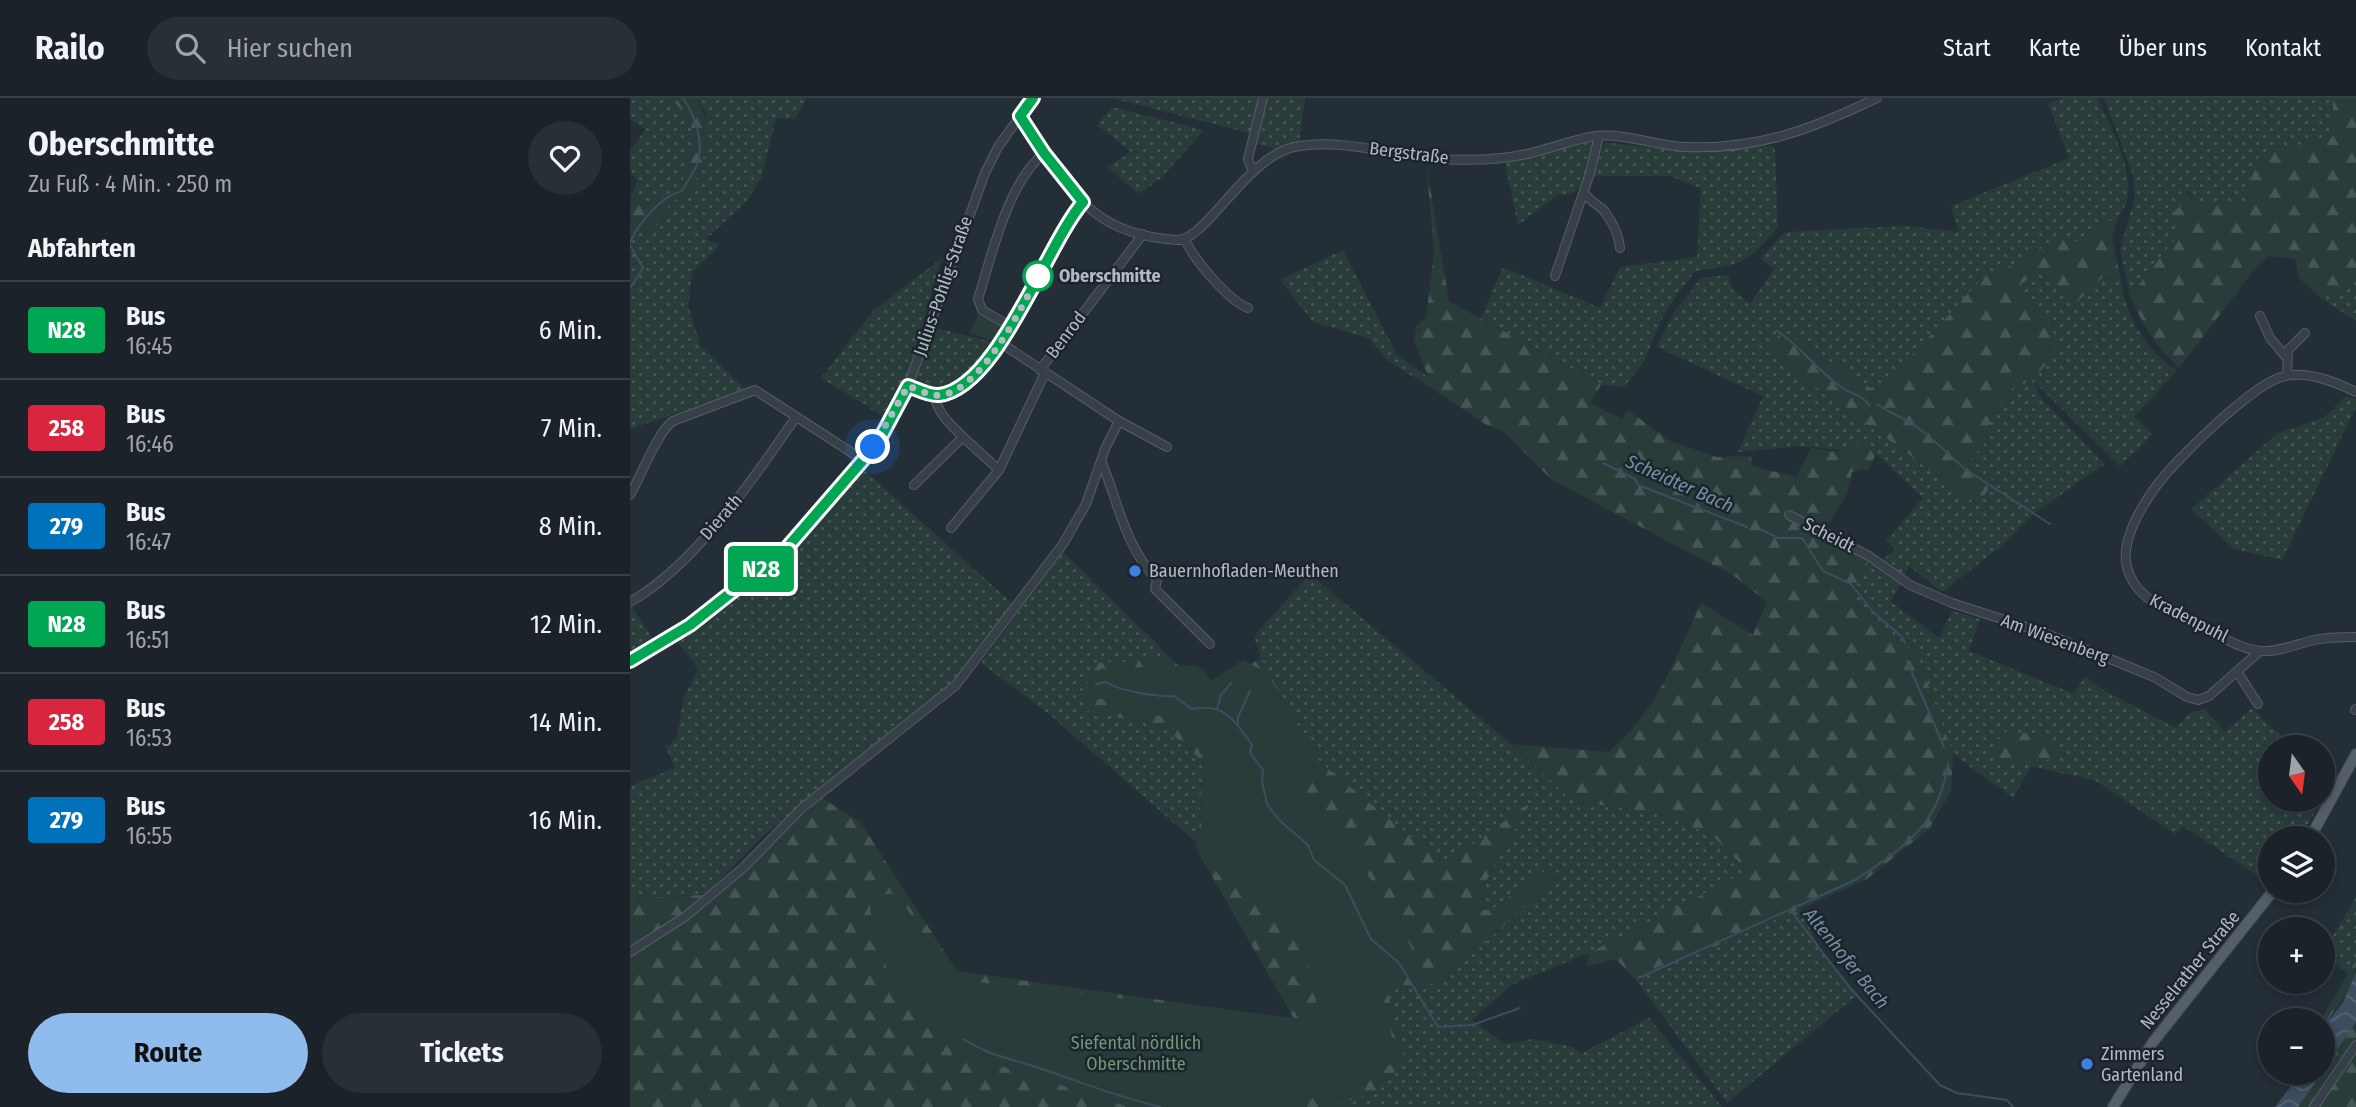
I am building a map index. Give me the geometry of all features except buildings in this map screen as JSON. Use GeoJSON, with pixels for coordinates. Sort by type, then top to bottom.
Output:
{"type":"FeatureCollection","features":[{"type":"Feature","properties":{"kind":"main road"},"geometry":{"type":"LineString","coordinates":[[2317,826],[2356,754]]}},
{"type":"Feature","properties":{"kind":"main road","name":"Nesselrather Straße"},"geometry":{"type":"LineString","coordinates":[[2113,1107],[2153,1042],[2263,903]]}},
{"type":"Feature","properties":{"kind":"street","name":"Julius-Pohlig-Straße"},"geometry":{"type":"LineString","coordinates":[[630,661],[690,625],[785,550],[882,435],[908,386],[985,173],[1033,98]]}},
{"type":"Feature","properties":{"kind":"street"},"geometry":{"type":"LineString","coordinates":[[1252,169],[1248,159],[1263,98]]}},
{"type":"Feature","properties":{"kind":"street","name":"Bergstraße"},"geometry":{"type":"LineString","coordinates":[[1185,239],[1201,228],[1252,169],[1282,150],[1298,146],[1342,145],[1440,159],[1469,160],[1522,155],[1599,136],[1688,148],[1778,140],[1877,98]]}},
{"type":"Feature","properties":{"kind":"street"},"geometry":{"type":"LineString","coordinates":[[1020,116],[1044,153],[1083,202],[1111,226],[1143,234],[1185,239],[1190,251],[1234,300],[1248,308]]}},
{"type":"Feature","properties":{"kind":"street"},"geometry":{"type":"LineString","coordinates":[[1555,276],[1584,192],[1599,136]]}},
{"type":"Feature","properties":{"kind":"street"},"geometry":{"type":"LineString","coordinates":[[1010,326],[982,310],[978,299],[1006,214],[1033,164],[1044,153]]}},
{"type":"Feature","properties":{"kind":"street"},"geometry":{"type":"LineString","coordinates":[[1584,192],[1589,201],[1604,211],[1614,226],[1620,248]]}},
{"type":"Feature","properties":{"kind":"street"},"geometry":{"type":"LineString","coordinates":[[908,386],[934,395],[960,387],[973,377],[1001,343],[1083,202]]}},
{"type":"Feature","properties":{"kind":"street","name":"Benrod"},"geometry":{"type":"LineString","coordinates":[[1042,372],[1143,234]]}},
{"type":"Feature","properties":{"kind":"street"},"geometry":{"type":"LineString","coordinates":[[2260,316],[2270,338],[2286,357]]}},
{"type":"Feature","properties":{"kind":"street"},"geometry":{"type":"LineString","coordinates":[[2305,333],[2292,344],[2286,357],[2287,375],[2324,379],[2356,392]]}},
{"type":"Feature","properties":{"kind":"street"},"geometry":{"type":"LineString","coordinates":[[1001,343],[1119,421],[1167,447]]}},
{"type":"Feature","properties":{"kind":"street"},"geometry":{"type":"LineString","coordinates":[[951,528],[999,470],[1042,372]]}},
{"type":"Feature","properties":{"kind":"street","name":"Kradenpuhl"},"geometry":{"type":"LineString","coordinates":[[2260,651],[2152,603],[2140,591],[2127,567],[2127,547],[2132,531],[2160,482],[2237,404],[2267,381],[2287,375]]}},
{"type":"Feature","properties":{"kind":"street"},"geometry":{"type":"LineString","coordinates":[[630,495],[655,450],[663,428],[673,421],[755,390],[863,460]]}},
{"type":"Feature","properties":{"kind":"street"},"geometry":{"type":"LineString","coordinates":[[934,395],[936,406],[945,419],[999,470]]}},
{"type":"Feature","properties":{"kind":"street","name":"Dierath"},"geometry":{"type":"LineString","coordinates":[[630,602],[666,575],[714,527],[796,417]]}},
{"type":"Feature","properties":{"kind":"street"},"geometry":{"type":"LineString","coordinates":[[630,952],[686,916],[744,867],[802,808],[956,685],[1063,544],[1086,504],[1105,449],[1119,421]]}},
{"type":"Feature","properties":{"kind":"street"},"geometry":{"type":"LineString","coordinates":[[914,485],[963,437]]}},
{"type":"Feature","properties":{"kind":"street"},"geometry":{"type":"LineString","coordinates":[[1102,463],[1128,538],[1137,556],[1157,580],[1155,589],[1210,644]]}},
{"type":"Feature","properties":{"kind":"street","name":"Scheidt"},"geometry":{"type":"LineString","coordinates":[[1789,515],[1869,556]]}},
{"type":"Feature","properties":{"kind":"street","name":"Am Wiesenberg"},"geometry":{"type":"LineString","coordinates":[[1869,556],[1921,589],[2120,663],[2156,678],[2187,698],[2198,700],[2209,696],[2260,651]]}},
{"type":"Feature","properties":{"kind":"street"},"geometry":{"type":"LineString","coordinates":[[2260,651],[2336,636],[2356,637]]}},
{"type":"Feature","properties":{"kind":"street"},"geometry":{"type":"LineString","coordinates":[[2238,673],[2258,704]]}},
{"type":"Feature","properties":{"kind":"street"},"geometry":{"type":"LineString","coordinates":[[2314,1107],[2356,1045]]}},
{"type":"Feature","properties":{"kind":"green space"},"geometry":{"type":"Polygon","coordinates":[[[630,98],[672,98],[688,119],[696,142],[686,157],[682,187],[652,203],[631,196],[638,181],[630,173],[630,151],[645,130],[630,118],[630,98]]]}},
{"type":"Feature","properties":{"kind":"green space"},"geometry":{"type":"Polygon","coordinates":[[[672,98],[697,98],[702,110],[706,122],[706,145],[700,168],[692,192],[671,202],[657,226],[630,236],[631,196],[652,203],[682,186],[686,156],[696,142],[688,119],[672,98]]]}},
{"type":"Feature","properties":{"kind":"green space"},"geometry":{"type":"Polygon","coordinates":[[[697,98],[807,98],[795,119],[776,118],[761,178],[747,201],[706,239],[720,245],[692,273],[688,306],[701,346],[746,390],[630,429],[630,236],[657,226],[671,202],[692,192],[706,113],[697,98]]]}},
{"type":"Feature","properties":{"kind":"green space"},"geometry":{"type":"Polygon","coordinates":[[[1111,98],[1259,98],[1250,133],[1111,98]]]}},
{"type":"Feature","properties":{"kind":"green space"},"geometry":{"type":"Polygon","coordinates":[[[1267,98],[1305,98],[1299,143],[1277,149],[1254,143],[1267,98]]]}},
{"type":"Feature","properties":{"kind":"green space"},"geometry":{"type":"Polygon","coordinates":[[[2063,98],[2097,98],[2117,140],[2127,173],[2126,203],[2115,219],[2079,242],[2061,238],[2006,268],[1985,275],[1878,393],[1782,330],[1767,352],[1978,505],[1967,463],[1983,445],[1987,428],[2011,389],[2033,380],[2016,287],[2037,272],[2121,280],[2127,306],[2139,332],[2156,354],[2177,371],[2134,417],[2153,434],[2120,466],[2033,381],[2041,398],[2105,464],[2036,512],[1999,548],[1942,592],[1909,566],[1891,602],[1939,638],[1952,611],[1980,619],[1969,651],[2074,694],[2085,676],[2103,690],[2176,728],[2190,713],[2205,709],[2225,732],[2252,708],[2282,735],[2258,735],[2258,812],[2315,812],[2307,826],[2258,826],[2258,876],[2183,826],[2175,834],[2096,781],[2031,766],[2013,798],[1953,754],[1918,656],[1849,597],[1865,571],[1869,557],[1878,563],[1895,550],[1886,540],[1923,498],[1876,454],[1802,446],[1738,452],[1763,396],[1657,347],[1674,312],[1701,278],[1728,275],[1732,289],[1750,304],[1774,269],[1760,258],[1785,232],[1904,226],[1959,232],[1951,206],[2069,158],[2048,103],[2063,98]]]}},
{"type":"Feature","properties":{"kind":"green space"},"geometry":{"type":"Polygon","coordinates":[[[2104,98],[2333,98],[2333,136],[2262,154],[2253,165],[2246,202],[2196,204],[2188,190],[2182,205],[2174,211],[2176,238],[2130,296],[2120,250],[2135,196],[2133,175],[2104,98]]]}},
{"type":"Feature","properties":{"kind":"green space"},"geometry":{"type":"Polygon","coordinates":[[[2333,98],[2356,98],[2356,273],[2344,287],[2322,299],[2299,278],[2295,259],[2269,256],[2251,274],[2179,368],[2150,335],[2130,296],[2176,238],[2174,211],[2182,205],[2181,185],[2196,203],[2246,202],[2253,165],[2262,154],[2333,136],[2333,98]]]}},
{"type":"Feature","properties":{"kind":"green space"},"geometry":{"type":"Polygon","coordinates":[[[1112,107],[1204,130],[1161,178],[1139,194],[1107,167],[1131,152],[1097,125],[1112,107]]]}},
{"type":"Feature","properties":{"kind":"green space"},"geometry":{"type":"Polygon","coordinates":[[[1591,142],[1594,147],[1583,184],[1572,194],[1558,195],[1518,225],[1505,163],[1591,142]]]}},
{"type":"Feature","properties":{"kind":"green space"},"geometry":{"type":"Polygon","coordinates":[[[1605,142],[1688,149],[1772,146],[1775,150],[1778,227],[1759,248],[1743,260],[1724,267],[1695,271],[1666,310],[1643,363],[1624,387],[1601,385],[1481,318],[1503,267],[1600,308],[1620,267],[1697,257],[1701,188],[1670,176],[1592,176],[1605,142]]]}},
{"type":"Feature","properties":{"kind":"green space"},"geometry":{"type":"Polygon","coordinates":[[[1426,162],[1449,301],[1601,385],[1590,403],[1622,419],[1628,410],[1670,441],[1717,457],[1751,456],[1752,466],[1796,477],[1811,448],[1838,452],[1856,442],[1876,454],[1868,471],[1862,469],[1852,472],[1847,494],[1827,527],[1869,557],[1865,571],[1850,597],[1918,656],[1953,754],[1951,791],[1929,829],[1867,879],[1719,945],[1658,967],[1636,980],[1616,959],[1587,966],[1589,953],[1748,871],[1713,836],[1663,814],[1573,801],[1512,744],[1608,752],[1625,737],[1652,702],[1701,603],[1753,635],[1767,602],[1734,576],[1552,480],[1504,432],[1485,424],[1433,389],[1414,340],[1416,326],[1426,318],[1434,252],[1426,162]]]}},
{"type":"Feature","properties":{"kind":"green space"},"geometry":{"type":"Polygon","coordinates":[[[2119,215],[2112,238],[2121,280],[2103,277],[2075,304],[2038,272],[2017,287],[2059,339],[2050,359],[2033,380],[2011,389],[1987,428],[1984,445],[1967,462],[1993,480],[1979,505],[1767,352],[1782,330],[1878,393],[1985,275],[2006,268],[2061,238],[2079,242],[2119,215]]]}},
{"type":"Feature","properties":{"kind":"green space"},"geometry":{"type":"Polygon","coordinates":[[[1343,250],[1397,355],[1428,377],[1433,389],[1387,360],[1369,338],[1313,322],[1280,280],[1343,250]]]}},
{"type":"Feature","properties":{"kind":"green space"},"geometry":{"type":"Polygon","coordinates":[[[942,258],[905,383],[886,418],[821,378],[873,311],[942,258]]]}},
{"type":"Feature","properties":{"kind":"green space"},"geometry":{"type":"Polygon","coordinates":[[[2356,273],[2356,321],[2322,299],[2344,287],[2356,273]]]}},
{"type":"Feature","properties":{"kind":"green space"},"geometry":{"type":"Polygon","coordinates":[[[980,312],[1002,325],[1003,331],[996,342],[969,333],[980,312]]]}},
{"type":"Feature","properties":{"kind":"green space"},"geometry":{"type":"Polygon","coordinates":[[[933,327],[996,343],[969,375],[943,391],[919,385],[916,377],[933,327]]]}},
{"type":"Feature","properties":{"kind":"green space"},"geometry":{"type":"Polygon","coordinates":[[[2346,396],[2356,399],[2356,407],[2282,560],[2234,549],[2191,509],[2278,433],[2325,417],[2346,396]]]}},
{"type":"Feature","properties":{"kind":"green space"},"geometry":{"type":"Polygon","coordinates":[[[865,471],[1014,605],[954,680],[763,836],[706,894],[630,899],[630,786],[675,768],[666,747],[676,740],[684,697],[698,669],[677,641],[787,555],[865,471]]]}},
{"type":"Feature","properties":{"kind":"green space"},"geometry":{"type":"Polygon","coordinates":[[[1063,552],[1173,660],[1092,663],[1083,710],[1164,727],[1203,762],[1198,844],[1050,715],[981,663],[1063,552]]]}},
{"type":"Feature","properties":{"kind":"green space"},"geometry":{"type":"Polygon","coordinates":[[[1310,574],[1511,744],[1573,801],[1663,814],[1713,836],[1748,871],[1589,953],[1513,984],[1472,1020],[1505,1044],[1533,1039],[1574,1047],[1580,1054],[1649,1018],[1722,1107],[1329,1107],[1380,1090],[1386,990],[1434,983],[1492,937],[1558,873],[1547,869],[1491,910],[1482,910],[1485,883],[1528,805],[1453,858],[1440,861],[1315,758],[1261,658],[1254,636],[1310,574]]]}},
{"type":"Feature","properties":{"kind":"green space"},"geometry":{"type":"Polygon","coordinates":[[[632,607],[656,643],[630,656],[630,608],[632,607]]]}},
{"type":"Feature","properties":{"kind":"green space"},"geometry":{"type":"Polygon","coordinates":[[[1261,658],[1315,758],[1440,861],[1453,858],[1530,803],[1485,883],[1482,910],[1491,910],[1547,869],[1558,873],[1492,937],[1434,983],[1387,991],[1407,1062],[1380,1090],[1329,1107],[630,1107],[630,899],[717,894],[822,798],[860,822],[957,971],[1294,1019],[1198,852],[1203,762],[1164,727],[1082,710],[1092,663],[1173,660],[1203,693],[1261,658]]]}},
{"type":"Feature","properties":{"kind":"green space","name":"Siefental nördlich Oberschmitte"},"geometry":{"type":"Polygon","coordinates":[[[1243,660],[1267,673],[1319,761],[1295,788],[1344,839],[1394,915],[1428,979],[1414,989],[1406,975],[1380,986],[1392,1037],[1402,1056],[1362,1084],[1280,1107],[1129,1107],[970,1056],[884,983],[886,954],[874,923],[871,905],[874,899],[883,895],[898,894],[936,956],[959,980],[1305,1019],[1316,1007],[1315,984],[1286,911],[1228,866],[1219,875],[1195,845],[1200,840],[1207,756],[1170,719],[1103,699],[1086,699],[1100,669],[1196,665],[1204,670],[1211,681],[1243,660]]]}},
{"type":"Feature","properties":{"kind":"green space"},"geometry":{"type":"Polygon","coordinates":[[[2005,732],[2044,734],[2062,757],[2016,766],[1995,758],[1993,746],[2005,732]]]}},
{"type":"Feature","properties":{"kind":"green space"},"geometry":{"type":"Polygon","coordinates":[[[2356,897],[2356,960],[2348,973],[2335,964],[2335,932],[2356,897]]]}},
{"type":"Feature","properties":{"kind":"green space"},"geometry":{"type":"Polygon","coordinates":[[[1800,908],[1821,951],[1858,994],[1727,1103],[1636,980],[1658,967],[1719,945],[1800,908]]]}},
{"type":"Feature","properties":{"kind":"green space"},"geometry":{"type":"Polygon","coordinates":[[[2356,960],[2349,989],[2335,1010],[2335,1008],[2328,1008],[2356,960]]]}},
{"type":"Feature","properties":{"kind":"green space"},"geometry":{"type":"Polygon","coordinates":[[[2356,1015],[2356,1107],[2295,1107],[2309,1085],[2335,1085],[2335,1046],[2356,1015]]]}},
{"type":"Feature","properties":{"kind":"water"},"geometry":{"type":"Polygon","coordinates":[[[2356,972],[2356,1022],[2335,1053],[2335,1013],[2343,1002],[2356,972]]]}},
{"type":"Feature","properties":{"kind":"water"},"geometry":{"type":"Polygon","coordinates":[[[2292,1085],[2314,1085],[2298,1107],[2275,1107],[2292,1085]]]}},
{"type":"Feature","properties":{"kind":"waterway"},"geometry":{"type":"LineString","coordinates":[[630,242],[652,211],[666,198],[682,191],[696,167],[700,149],[698,131],[683,98]]}},
{"type":"Feature","properties":{"kind":"waterway"},"geometry":{"type":"LineString","coordinates":[[630,245],[643,268],[630,288]]}},
{"type":"Feature","properties":{"kind":"waterway"},"geometry":{"type":"LineString","coordinates":[[1777,331],[1835,383],[1861,397],[1870,406]]}},
{"type":"Feature","properties":{"kind":"waterway"},"geometry":{"type":"LineString","coordinates":[[1877,404],[1915,426],[1965,469],[2050,524]]}},
{"type":"Feature","properties":{"kind":"waterway","name":"Scheidter Bach"},"geometry":{"type":"LineString","coordinates":[[1603,463],[1635,479],[1638,485],[1747,527]]}},
{"type":"Feature","properties":{"kind":"waterway","name":"Scheidter Bach"},"geometry":{"type":"LineString","coordinates":[[1762,530],[1778,538],[1802,538],[1823,571],[1851,584],[1873,612],[1902,637],[1905,643]]}},
{"type":"Feature","properties":{"kind":"waterway","name":"Scheidter Bach"},"geometry":{"type":"LineString","coordinates":[[1907,661],[1944,747]]}},
{"type":"Feature","properties":{"kind":"waterway","name":"Altenhofer Bach"},"geometry":{"type":"LineString","coordinates":[[1096,684],[1106,682],[1139,693],[1174,696],[1192,709],[1221,711],[1234,721],[1252,745],[1250,753],[1263,770],[1262,782],[1267,804],[1279,820],[1308,845],[1314,860],[1345,885],[1371,939],[1399,963],[1438,1027],[1472,1025],[1520,1008]]}},
{"type":"Feature","properties":{"kind":"waterway"},"geometry":{"type":"LineString","coordinates":[[1217,709],[1221,695],[1231,683]]}},
{"type":"Feature","properties":{"kind":"waterway"},"geometry":{"type":"LineString","coordinates":[[1238,726],[1238,717],[1250,691]]}},
{"type":"Feature","properties":{"kind":"waterway","name":"Scheidter Bach"},"geometry":{"type":"LineString","coordinates":[[1641,977],[1855,880],[1889,857],[1904,845],[1928,818],[1944,784],[1948,763]]}},
{"type":"Feature","properties":{"kind":"waterway","name":"Altenhofer Bach"},"geometry":{"type":"LineString","coordinates":[[1791,911],[1850,988],[1940,1085],[1957,1093],[2007,1100],[2013,1107]]}},
{"type":"Feature","properties":{"kind":"waterway"},"geometry":{"type":"LineString","coordinates":[[963,1039],[997,1055],[1161,1107]]}},
{"type":"Feature","properties":{"kind":"bus line","name":"N28"},"geometry":{"type":"LineString","coordinates":[[630,661],[663,644],[690,625],[785,550],[845,483],[882,435],[908,386],[934,395],[960,387],[973,377],[1001,343],[1083,202],[1044,153],[1020,116],[1033,98]]}},
{"type":"Feature","properties":{"kind":"place","name":"Oberschmitte"},"geometry":{"type":"Point","coordinates":[1038,276]}},
{"type":"Feature","properties":{"kind":"place","name":"Bauernhofladen-Meuthen"},"geometry":{"type":"Point","coordinates":[1135,571]}},
{"type":"Feature","properties":{"kind":"place","name":"Zimmers Gartenland"},"geometry":{"type":"Point","coordinates":[2087,1064]}},
{"type":"Feature","properties":{"kind":"route"},"geometry":{"type":"LineString","coordinates":[[873,447],[890,422],[908,386],[934,395],[960,387],[973,377],[1001,343],[1038,276]]}}]}
